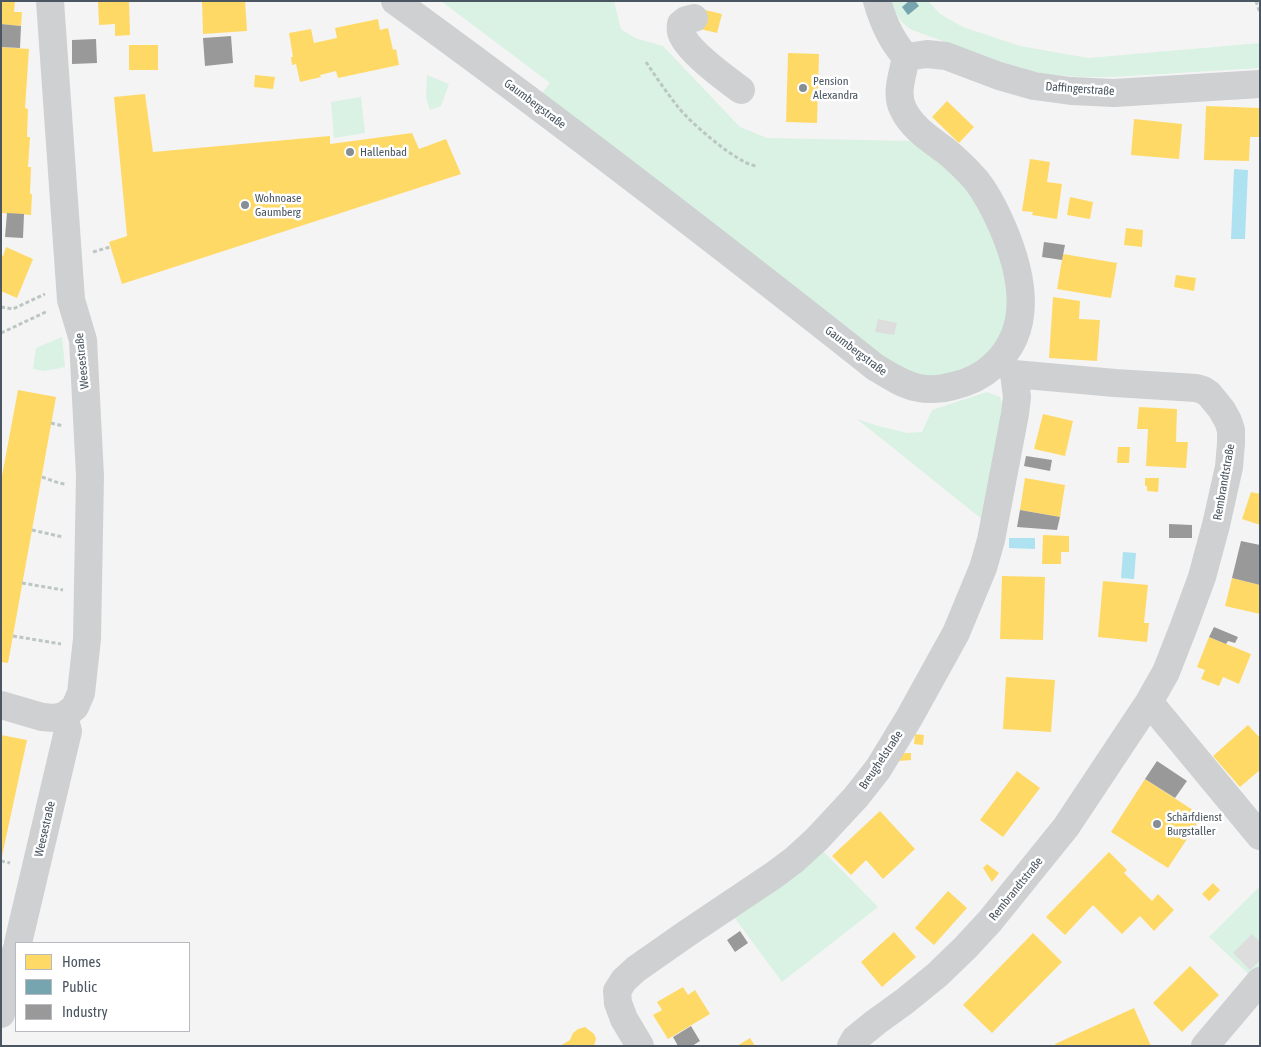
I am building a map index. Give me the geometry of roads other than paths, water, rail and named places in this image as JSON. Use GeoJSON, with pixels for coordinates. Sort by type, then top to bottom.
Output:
{"type":"FeatureCollection","features":[{"type":"Feature","properties":{"kind":"street","name":"Weesestraße"},"geometry":{"type":"LineString","coordinates":[[18,942],[68,731],[64,716],[75,707],[81,693],[87,630],[90,476],[83,340],[71,292],[50,1]]}},
{"type":"Feature","properties":{"kind":"street","name":"Gaumbergstraße"},"geometry":{"type":"LineString","coordinates":[[395,1],[480,62],[717,243],[875,367],[897,380],[919,388],[936,388],[970,381],[987,372],[1007,367],[1022,305],[1021,286],[1006,235],[987,196],[962,165],[915,126],[902,107],[899,87],[906,58]]}},
{"type":"Feature","properties":{"kind":"street"},"geometry":{"type":"LineString","coordinates":[[877,1],[886,29],[897,48],[906,58]]}},
{"type":"Feature","properties":{"kind":"street"},"geometry":{"type":"LineString","coordinates":[[694,18],[686,20],[681,24],[680,32],[693,50],[740,90]]}},
{"type":"Feature","properties":{"kind":"street","name":"Daffingerstraße"},"geometry":{"type":"LineString","coordinates":[[906,58],[927,54],[946,56],[999,76],[1034,86],[1071,91],[1114,92],[1260,84]]}},
{"type":"Feature","properties":{"kind":"street","name":"Rembrandtstraße"},"geometry":{"type":"LineString","coordinates":[[851,1046],[855,1039],[937,975],[965,948],[990,922],[1066,826],[1149,702],[1166,672],[1202,577],[1216,525],[1229,467],[1232,435],[1228,420],[1209,394],[1196,388],[1115,383],[1007,367]]}},
{"type":"Feature","properties":{"kind":"street","name":"Breughelstraße"},"geometry":{"type":"LineString","coordinates":[[640,1046],[624,1019],[618,1003],[617,991],[624,980],[636,969],[686,934],[774,875],[817,839],[856,797],[872,776],[909,718],[956,633],[983,568],[991,540],[1016,414],[1017,397],[1007,367]]}},
{"type":"Feature","properties":{"kind":"street"},"geometry":{"type":"LineString","coordinates":[[1149,702],[1260,836]]}},
{"type":"Feature","properties":{"kind":"street"},"geometry":{"type":"LineString","coordinates":[[1,705],[42,717],[55,718],[64,716]]}},
{"type":"Feature","properties":{"kind":"street"},"geometry":{"type":"LineString","coordinates":[[1,1014],[15,955]]}},
{"type":"Feature","properties":{"kind":"street"},"geometry":{"type":"LineString","coordinates":[[1205,1046],[1260,981]]}},
{"type":"Feature","properties":{"kind":"water"},"geometry":{"type":"Polygon","coordinates":[[[1234,169],[1248,170],[1245,239],[1231,239],[1234,169]]]}},
{"type":"Feature","properties":{"kind":"water"},"geometry":{"type":"Polygon","coordinates":[[[1009,538],[1035,538],[1035,549],[1009,548],[1009,538]]]}},
{"type":"Feature","properties":{"kind":"water"},"geometry":{"type":"Polygon","coordinates":[[[1123,552],[1136,553],[1134,579],[1121,578],[1123,552]]]}},
{"type":"Feature","properties":{"kind":"place","name":"Pension Alexandra"},"geometry":{"type":"Point","coordinates":[803,88]}},
{"type":"Feature","properties":{"kind":"place","name":"Hallenbad"},"geometry":{"type":"Point","coordinates":[350,152]}},
{"type":"Feature","properties":{"kind":"place","name":"Wohnoase Gaumberg"},"geometry":{"type":"Point","coordinates":[245,205]}},
{"type":"Feature","properties":{"kind":"place","name":"Schärfdienst Burgstaller"},"geometry":{"type":"Point","coordinates":[1157,824]}}]}
